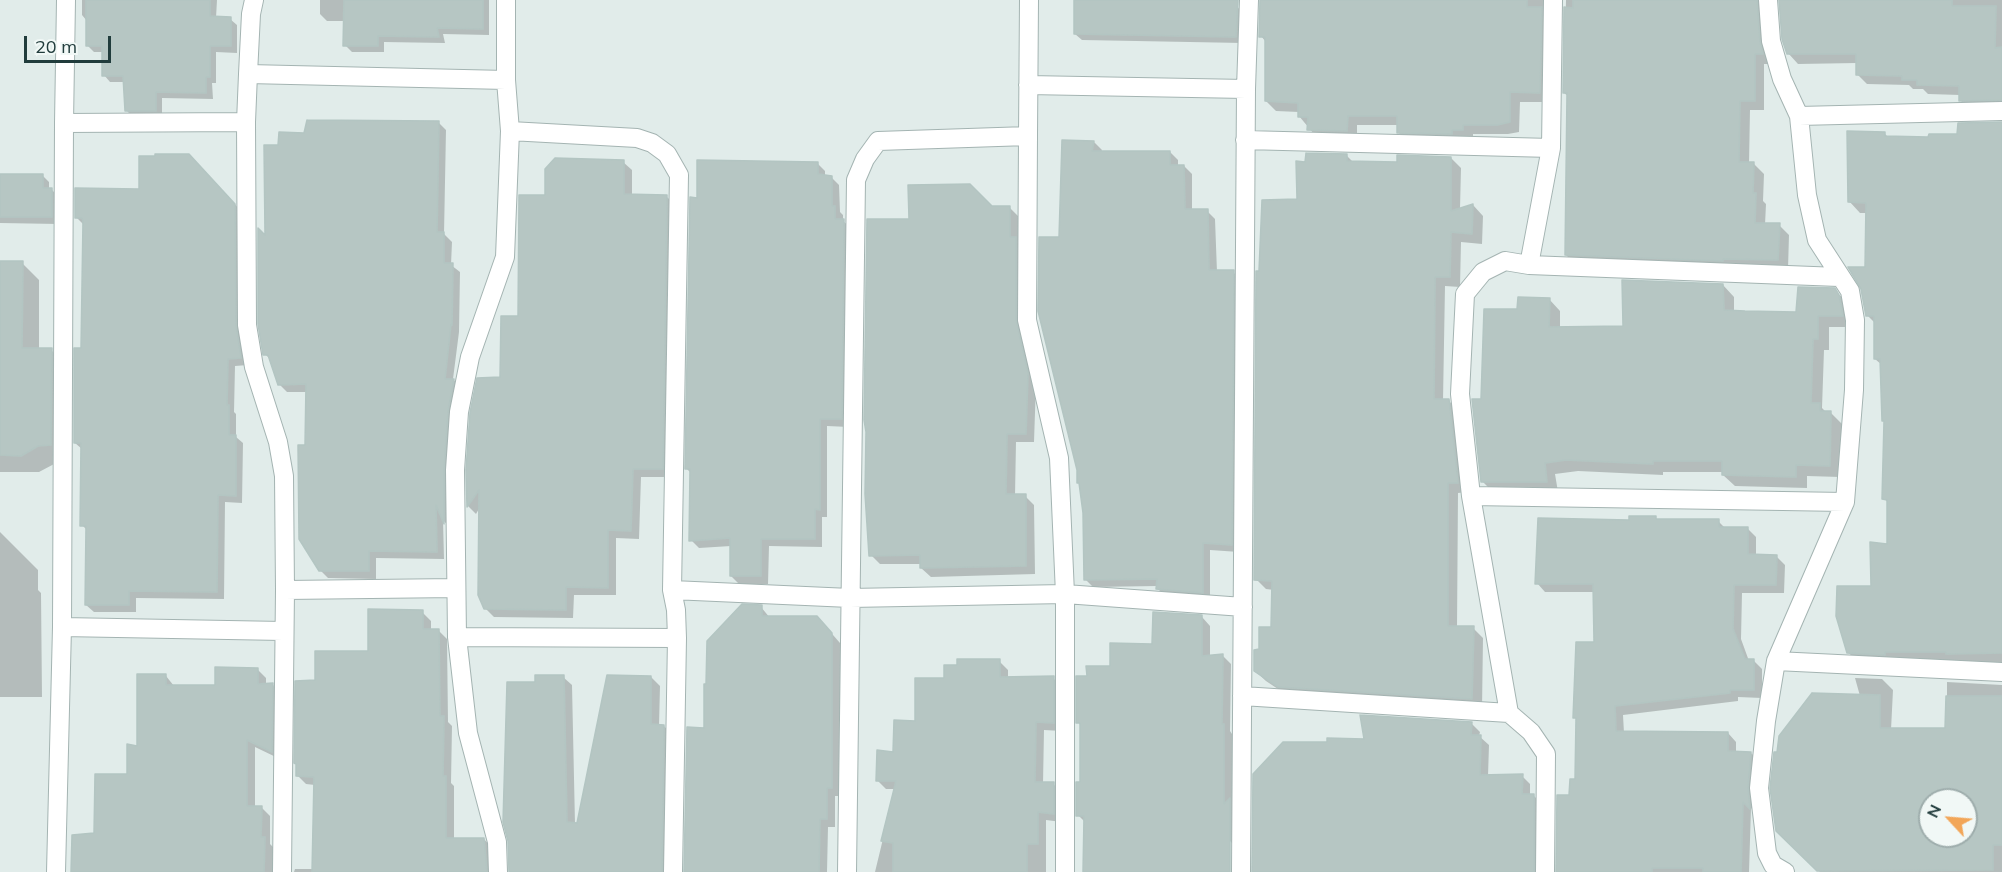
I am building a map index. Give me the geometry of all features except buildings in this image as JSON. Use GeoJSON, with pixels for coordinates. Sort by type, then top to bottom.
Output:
{"type":"FeatureCollection","features":[{"type":"Feature","properties":{"kind":"street"},"geometry":{"type":"LineString","coordinates":[[56,872],[62,627],[66,0]]}},
{"type":"Feature","properties":{"kind":"street"},"geometry":{"type":"LineString","coordinates":[[254,0],[250,14],[246,122],[247,325],[254,367],[278,442],[284,476],[282,872]]}},
{"type":"Feature","properties":{"kind":"street"},"geometry":{"type":"LineString","coordinates":[[498,872],[497,842],[468,733],[457,637],[456,470],[459,412],[470,357],[506,257],[510,131],[506,80],[507,0]]}},
{"type":"Feature","properties":{"kind":"street"},"geometry":{"type":"LineString","coordinates":[[1029,0],[1027,320],[1059,458],[1065,594],[1065,872]]}},
{"type":"Feature","properties":{"kind":"street"},"geometry":{"type":"LineString","coordinates":[[1241,872],[1245,140],[1249,0]]}},
{"type":"Feature","properties":{"kind":"street"},"geometry":{"type":"LineString","coordinates":[[1529,265],[1551,148],[1553,0]]}},
{"type":"Feature","properties":{"kind":"street"},"geometry":{"type":"LineString","coordinates":[[1768,0],[1771,41],[1782,79],[1799,116],[1807,195],[1817,240],[1850,291],[1855,320],[1854,390],[1845,502],[1776,661],[1766,721],[1759,788],[1767,853],[1773,865],[1785,872]]}},
{"type":"Feature","properties":{"kind":"street"},"geometry":{"type":"LineString","coordinates":[[248,74],[506,80]]}},
{"type":"Feature","properties":{"kind":"street"},"geometry":{"type":"LineString","coordinates":[[1028,85],[1246,89]]}},
{"type":"Feature","properties":{"kind":"street"},"geometry":{"type":"LineString","coordinates":[[1799,116],[2002,111]]}},
{"type":"Feature","properties":{"kind":"street"},"geometry":{"type":"LineString","coordinates":[[64,123],[246,122]]}},
{"type":"Feature","properties":{"kind":"street"},"geometry":{"type":"LineString","coordinates":[[510,131],[637,138],[652,143],[667,154],[679,176],[672,591],[676,610],[677,638],[673,872]]}},
{"type":"Feature","properties":{"kind":"street"},"geometry":{"type":"LineString","coordinates":[[848,872],[856,180],[865,159],[878,141],[1028,136]]}},
{"type":"Feature","properties":{"kind":"street"},"geometry":{"type":"LineString","coordinates":[[1245,140],[1551,148]]}},
{"type":"Feature","properties":{"kind":"street"},"geometry":{"type":"LineString","coordinates":[[1509,713],[1471,496],[1460,394],[1465,294],[1483,272],[1505,261],[1529,265],[1839,277]]}},
{"type":"Feature","properties":{"kind":"street"},"geometry":{"type":"LineString","coordinates":[[1471,496],[1845,502]]}},
{"type":"Feature","properties":{"kind":"street"},"geometry":{"type":"LineString","coordinates":[[285,590],[456,588]]}},
{"type":"Feature","properties":{"kind":"street"},"geometry":{"type":"LineString","coordinates":[[672,591],[850,598],[1065,594],[1243,606]]}},
{"type":"Feature","properties":{"kind":"street"},"geometry":{"type":"LineString","coordinates":[[62,627],[283,631]]}},
{"type":"Feature","properties":{"kind":"street"},"geometry":{"type":"LineString","coordinates":[[457,637],[677,638]]}},
{"type":"Feature","properties":{"kind":"street"},"geometry":{"type":"LineString","coordinates":[[1776,661],[2002,672]]}},
{"type":"Feature","properties":{"kind":"street"},"geometry":{"type":"LineString","coordinates":[[1242,696],[1509,713],[1531,732],[1546,753],[1545,872]]}}]}
